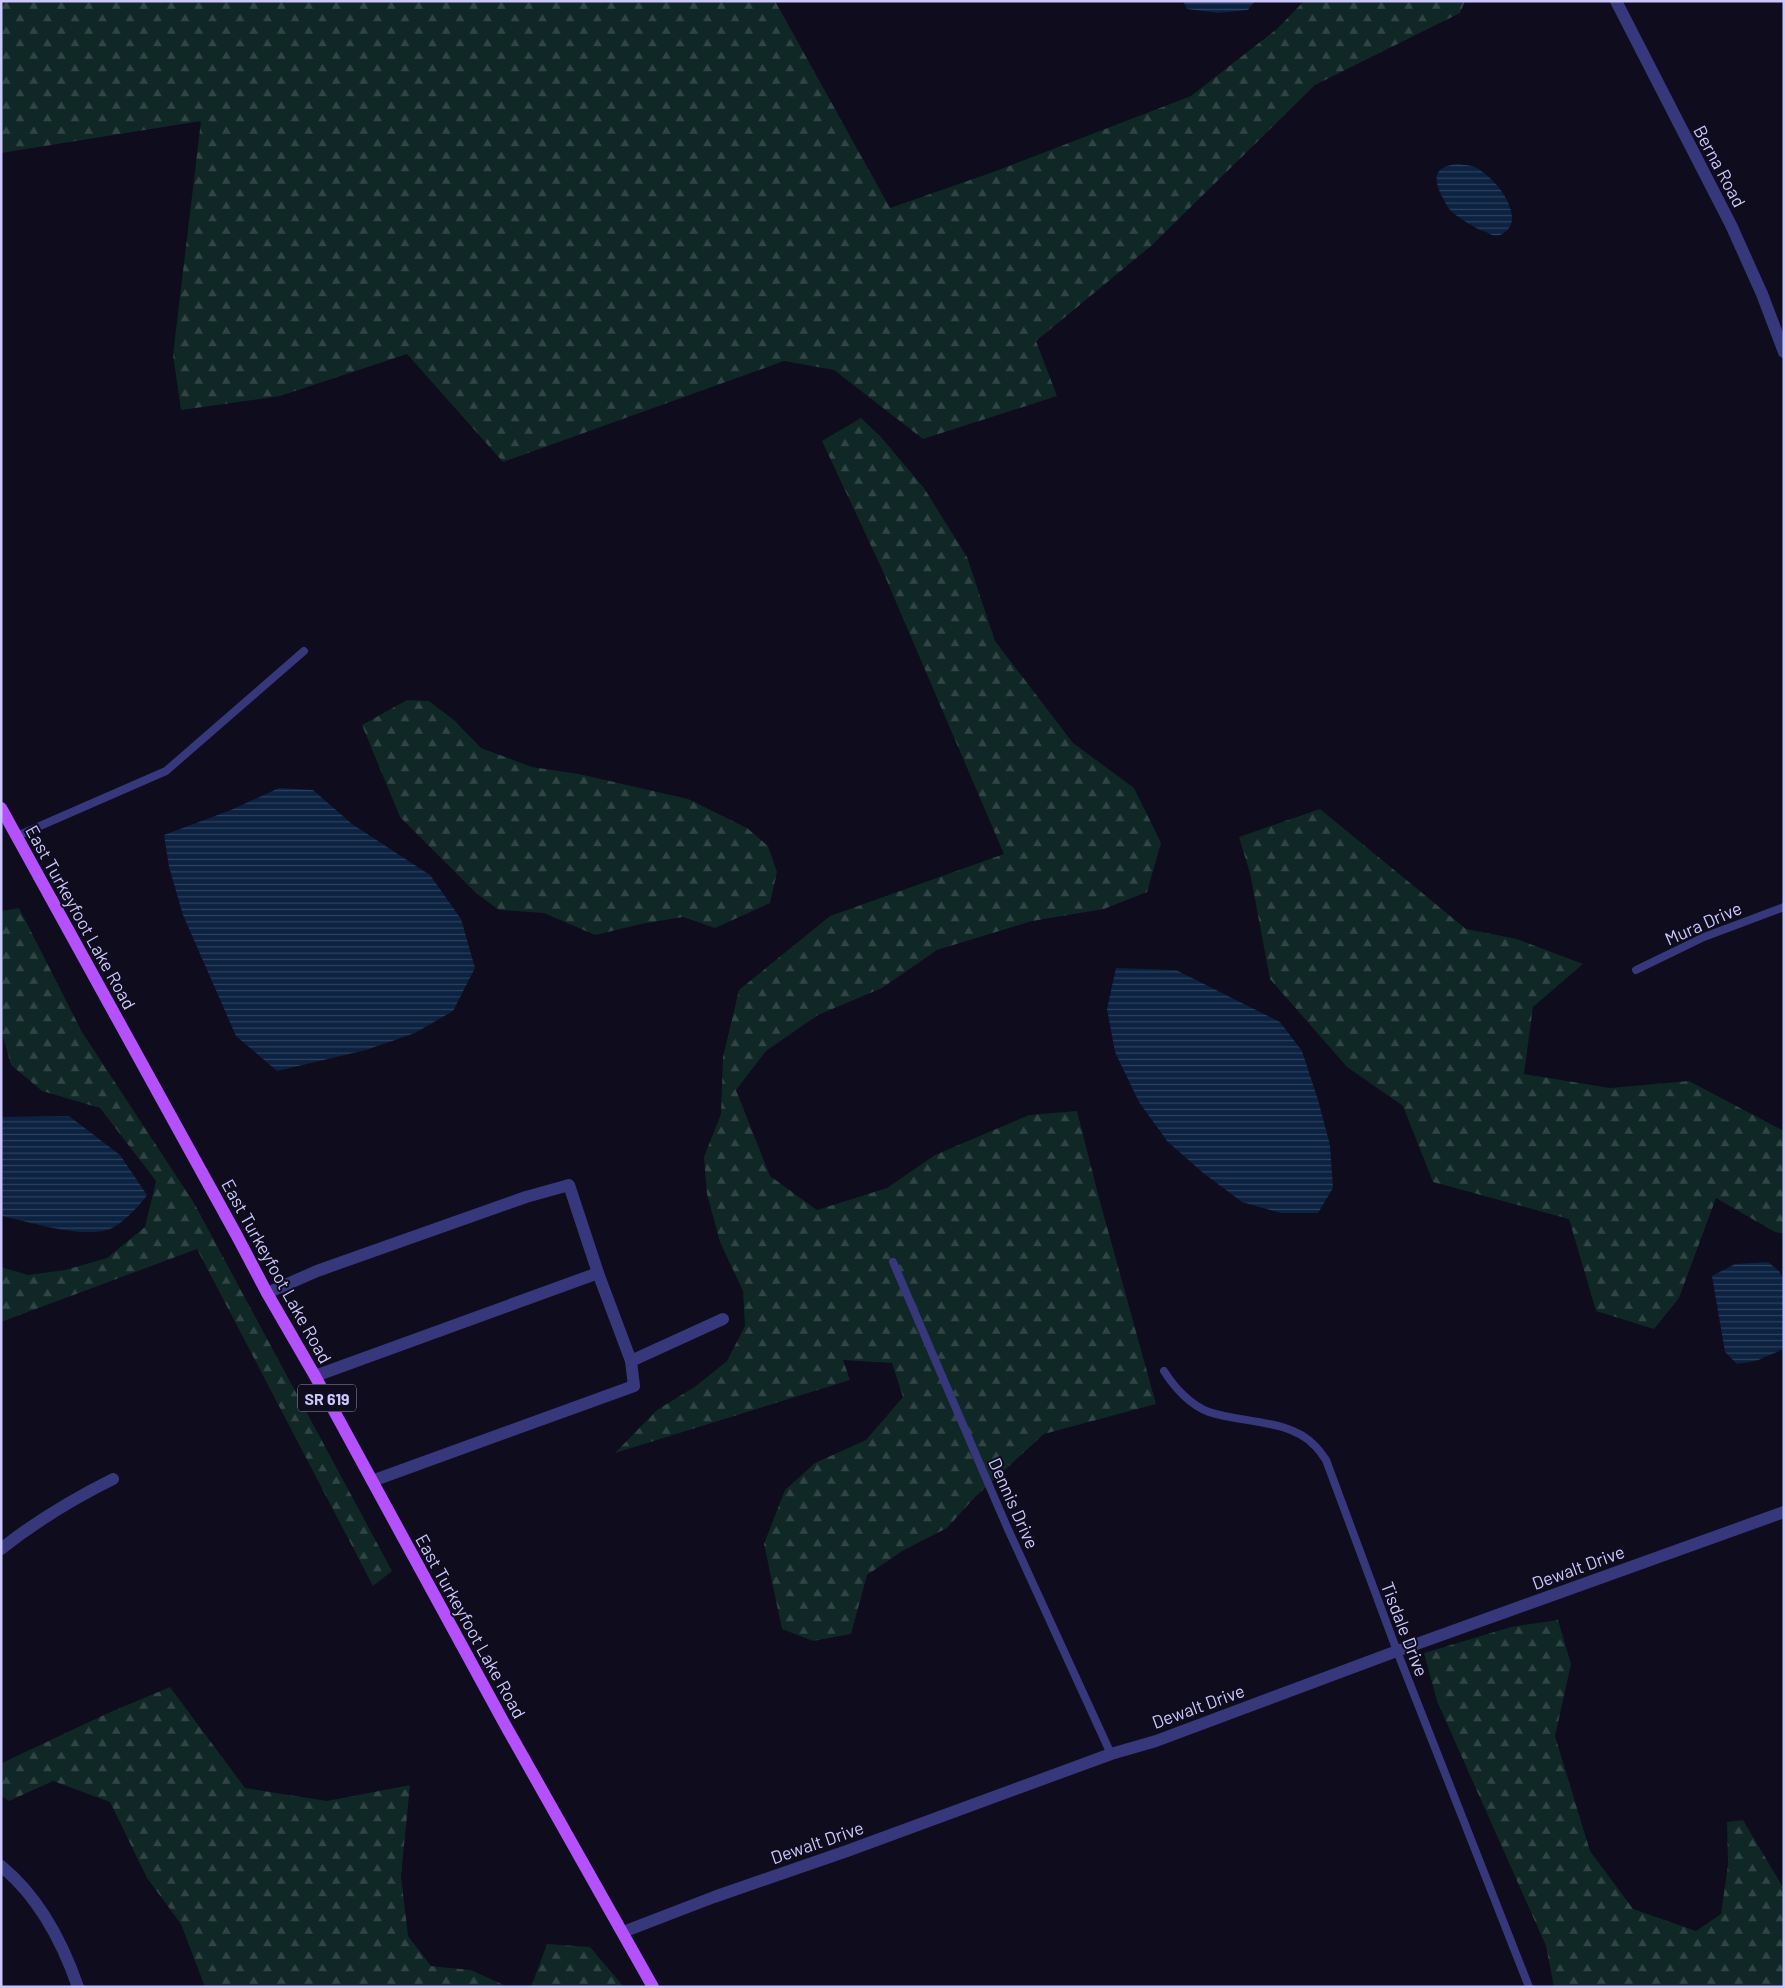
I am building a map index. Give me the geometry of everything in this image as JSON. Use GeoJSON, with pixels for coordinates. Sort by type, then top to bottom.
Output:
{"type":"FeatureCollection","features":[{"type":"Feature","properties":{"kind":"main road","name":"East Turkeyfoot Lake Road"},"geometry":{"type":"LineString","coordinates":[[1,808],[266,1293],[315,1376],[503,1721],[653,1987]]}},
{"type":"Feature","properties":{"kind":"street","name":"Berna Road"},"geometry":{"type":"LineString","coordinates":[[1616,1],[1731,225],[1762,294],[1784,352]]}},
{"type":"Feature","properties":{"kind":"street"},"geometry":{"type":"LineString","coordinates":[[266,1293],[335,1265],[526,1197],[569,1185],[598,1273],[631,1361],[634,1386],[372,1481]]}},
{"type":"Feature","properties":{"kind":"street"},"geometry":{"type":"LineString","coordinates":[[315,1376],[598,1273]]}},
{"type":"Feature","properties":{"kind":"street"},"geometry":{"type":"LineString","coordinates":[[631,1361],[723,1319]]}},
{"type":"Feature","properties":{"kind":"street"},"geometry":{"type":"LineString","coordinates":[[1,1548],[72,1500],[113,1479]]}},
{"type":"Feature","properties":{"kind":"street","name":"Dewalt Drive"},"geometry":{"type":"LineString","coordinates":[[623,1932],[714,1897],[847,1851],[1111,1754],[1165,1737],[1397,1651],[1784,1512]]}},
{"type":"Feature","properties":{"kind":"street"},"geometry":{"type":"LineString","coordinates":[[1,1866],[34,1900],[54,1930],[70,1962],[78,1987]]}},
{"type":"Feature","properties":{"kind":"lane"},"geometry":{"type":"LineString","coordinates":[[17,836],[166,771],[304,651]]}},
{"type":"Feature","properties":{"kind":"lane","name":"Mura Drive"},"geometry":{"type":"LineString","coordinates":[[1636,970],[1704,937],[1784,907]]}},
{"type":"Feature","properties":{"kind":"lane","name":"Dennis Drive"},"geometry":{"type":"LineString","coordinates":[[893,1262],[1007,1527],[1111,1754]]}},
{"type":"Feature","properties":{"kind":"lane","name":"Tisdale Drive"},"geometry":{"type":"LineString","coordinates":[[1164,1371],[1174,1386],[1207,1412],[1284,1428],[1298,1433],[1314,1444],[1326,1460],[1397,1651],[1529,1987]]}},
{"type":"Feature","properties":{"kind":"green space"},"geometry":{"type":"Polygon","coordinates":[[[1,1],[775,1],[890,208],[996,171],[1191,96],[1278,28],[1304,1],[1465,1],[1460,13],[1315,85],[1151,246],[1036,341],[1057,396],[923,439],[834,370],[784,361],[503,462],[407,354],[280,396],[181,410],[173,355],[201,121],[1,153],[1,1]]]}},
{"type":"Feature","properties":{"kind":"green space"},"geometry":{"type":"Polygon","coordinates":[[[861,418],[881,437],[924,488],[967,557],[995,641],[1073,743],[1134,788],[1161,843],[1147,892],[1104,909],[1032,921],[937,950],[882,988],[818,1015],[766,1051],[736,1090],[770,1176],[817,1210],[887,1188],[935,1155],[1029,1115],[1077,1111],[1156,1404],[1044,1434],[975,1497],[947,1528],[904,1550],[867,1575],[851,1634],[813,1641],[782,1629],[764,1544],[785,1490],[815,1463],[866,1440],[903,1397],[892,1363],[843,1360],[850,1380],[615,1453],[657,1410],[696,1386],[727,1361],[745,1326],[743,1291],[720,1242],[707,1194],[704,1157],[721,1114],[723,1057],[739,990],[830,916],[1004,854],[881,567],[822,441],[861,418]]]}},
{"type":"Feature","properties":{"kind":"green space"},"geometry":{"type":"Polygon","coordinates":[[[407,700],[429,701],[455,721],[481,748],[532,767],[579,774],[688,799],[747,828],[768,846],[777,872],[770,903],[715,928],[683,917],[641,924],[595,935],[544,913],[499,910],[477,894],[400,817],[362,725],[407,700]]]}},
{"type":"Feature","properties":{"kind":"green space"},"geometry":{"type":"Polygon","coordinates":[[[1320,809],[1466,929],[1517,939],[1583,964],[1533,1007],[1524,1074],[1610,1088],[1689,1081],[1784,1131],[1784,1234],[1775,1232],[1716,1198],[1679,1298],[1654,1329],[1596,1311],[1569,1219],[1433,1182],[1403,1106],[1347,1067],[1270,979],[1250,873],[1239,837],[1320,809]]]}},
{"type":"Feature","properties":{"kind":"green space"},"geometry":{"type":"Polygon","coordinates":[[[19,908],[82,1032],[194,1203],[392,1571],[373,1586],[197,1249],[1,1322],[1,1267],[28,1275],[65,1270],[107,1258],[145,1227],[156,1181],[100,1108],[42,1091],[11,1065],[1,1030],[1,911],[19,908]]]}},
{"type":"Feature","properties":{"kind":"green space"},"geometry":{"type":"Polygon","coordinates":[[[1558,1620],[1571,1664],[1555,1736],[1590,1851],[1633,1909],[1696,1931],[1721,1914],[1728,1865],[1727,1822],[1743,1820],[1784,1889],[1784,1987],[1554,1987],[1546,1946],[1437,1701],[1424,1653],[1511,1627],[1558,1620]]]}},
{"type":"Feature","properties":{"kind":"green space"},"geometry":{"type":"Polygon","coordinates":[[[170,1687],[245,1788],[327,1801],[410,1785],[401,1876],[408,1936],[431,1966],[471,1970],[508,1987],[205,1987],[181,1924],[147,1878],[110,1802],[53,1781],[9,1801],[1,1796],[1,1764],[4,1762],[106,1714],[170,1687]]]}},
{"type":"Feature","properties":{"kind":"green space"},"geometry":{"type":"Polygon","coordinates":[[[547,1944],[590,1947],[624,1987],[531,1987],[547,1944]]]}},
{"type":"Feature","properties":{"kind":"water"},"geometry":{"type":"Polygon","coordinates":[[[1183,1],[1255,1],[1248,10],[1218,13],[1187,9],[1183,1]]]}},
{"type":"Feature","properties":{"kind":"water"},"geometry":{"type":"Polygon","coordinates":[[[1458,164],[1477,168],[1500,189],[1511,210],[1512,217],[1511,225],[1506,232],[1494,235],[1477,229],[1458,217],[1447,206],[1437,185],[1437,174],[1444,167],[1458,164]]]}},
{"type":"Feature","properties":{"kind":"water"},"geometry":{"type":"Polygon","coordinates":[[[279,788],[313,790],[352,824],[430,875],[461,919],[475,968],[453,1011],[415,1033],[366,1050],[277,1071],[236,1036],[183,915],[169,867],[164,835],[231,810],[279,788]]]}},
{"type":"Feature","properties":{"kind":"water"},"geometry":{"type":"Polygon","coordinates":[[[1116,968],[1176,970],[1280,1022],[1302,1051],[1330,1145],[1333,1188],[1318,1213],[1281,1213],[1242,1202],[1202,1172],[1167,1141],[1139,1102],[1115,1052],[1107,1009],[1116,968]]]}},
{"type":"Feature","properties":{"kind":"water"},"geometry":{"type":"Polygon","coordinates":[[[69,1116],[120,1155],[147,1195],[135,1210],[118,1225],[107,1230],[95,1232],[69,1231],[1,1216],[1,1117],[69,1116]]]}},
{"type":"Feature","properties":{"kind":"water"},"geometry":{"type":"Polygon","coordinates":[[[1768,1262],[1779,1271],[1784,1280],[1784,1349],[1756,1361],[1737,1364],[1725,1352],[1712,1276],[1735,1264],[1768,1262]]]}}]}
